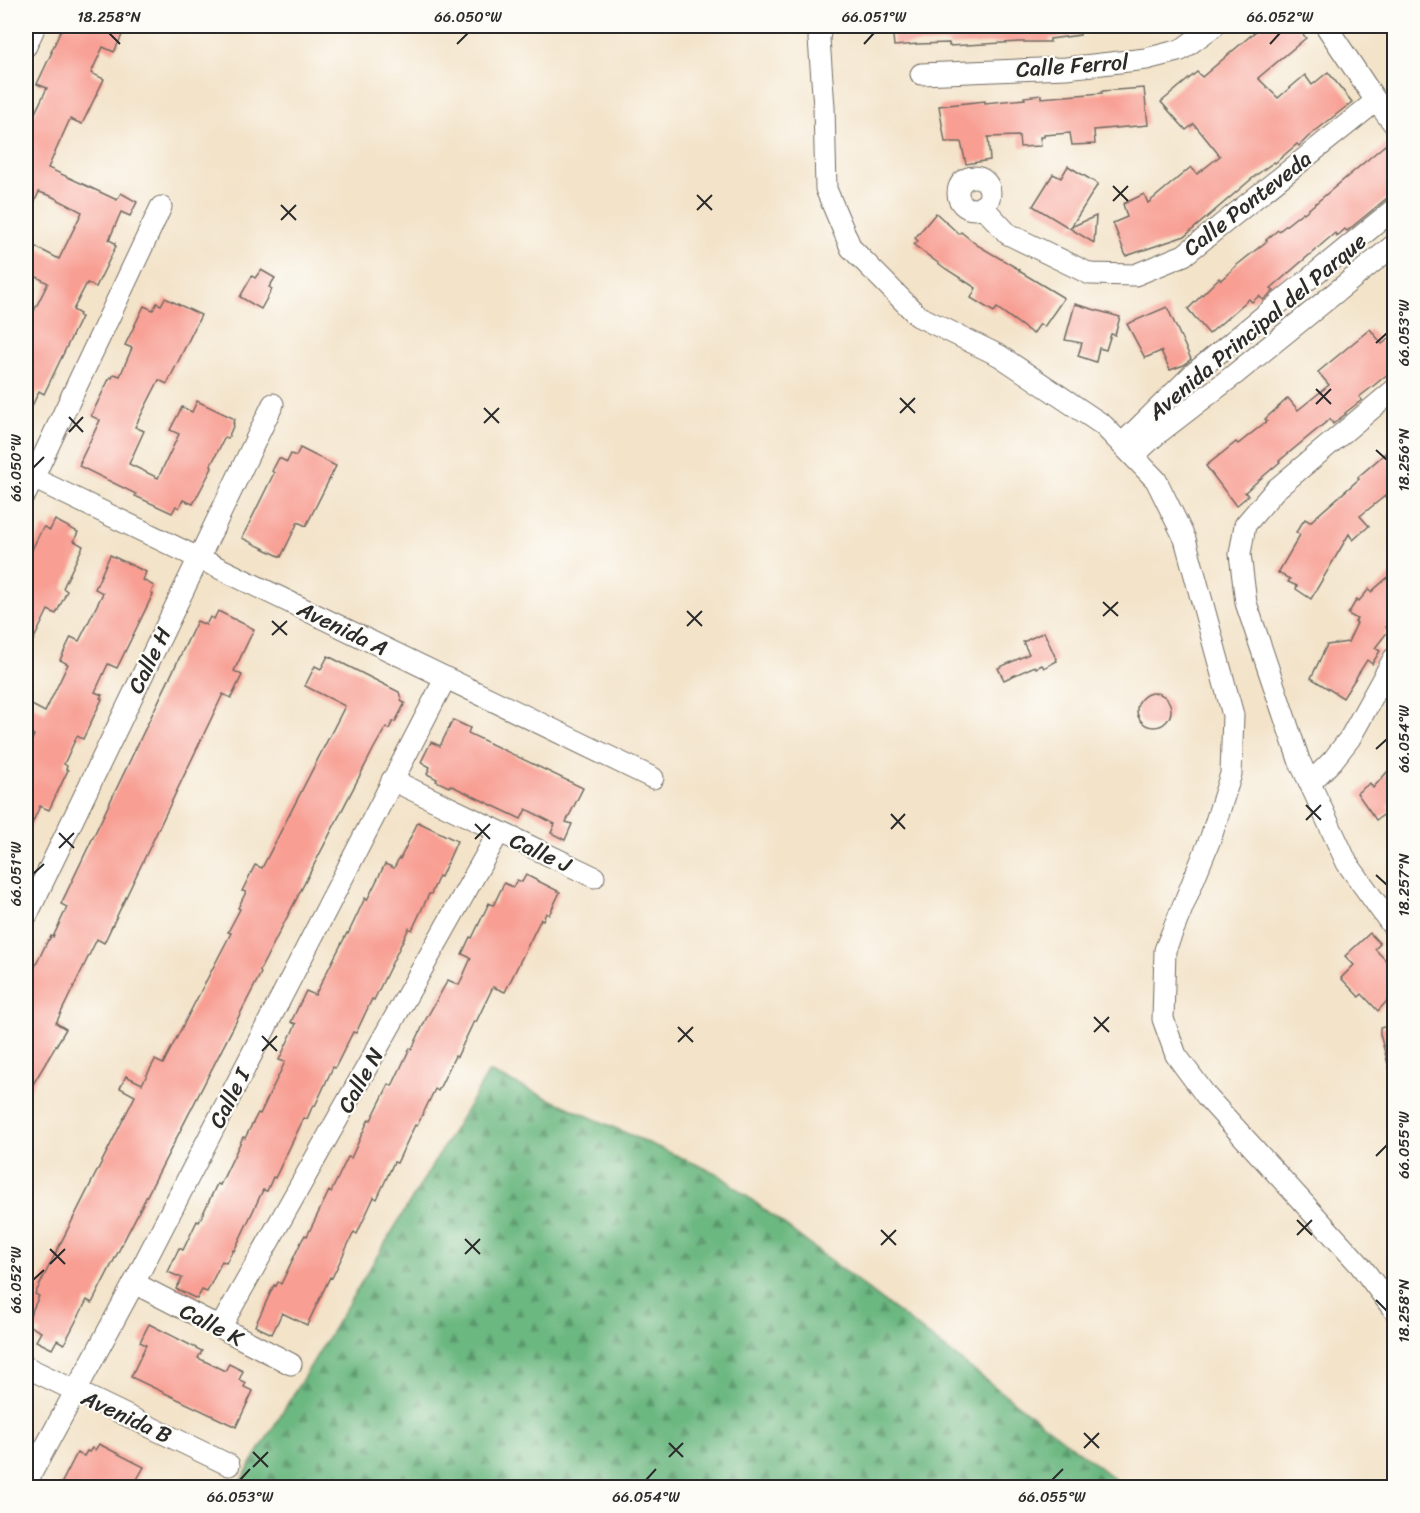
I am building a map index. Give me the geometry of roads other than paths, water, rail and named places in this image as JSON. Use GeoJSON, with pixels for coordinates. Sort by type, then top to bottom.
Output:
{"type":"FeatureCollection","features":[{"type":"Feature","properties":{"kind":"street"},"geometry":{"type":"LineString","coordinates":[[26,46],[34,26]]}},
{"type":"Feature","properties":{"kind":"street"},"geometry":{"type":"LineString","coordinates":[[821,26],[819,39],[824,107],[826,189],[851,248],[918,316],[1000,356],[1103,425],[1156,480],[1185,539],[1233,715],[1231,774],[1211,837],[1165,950],[1163,1019],[1176,1055],[1207,1097],[1360,1265],[1395,1310]]}},
{"type":"Feature","properties":{"kind":"street","name":"Calle Ferrol"},"geometry":{"type":"LineString","coordinates":[[921,74],[1066,68],[1146,59],[1181,50],[1214,26]]}},
{"type":"Feature","properties":{"kind":"street"},"geometry":{"type":"LineString","coordinates":[[1326,26],[1376,101],[1395,124]]}},
{"type":"Feature","properties":{"kind":"street","name":"Calle Ponteveda"},"geometry":{"type":"LineString","coordinates":[[982,206],[1008,234],[1090,274],[1136,275],[1184,255],[1376,101]]}},
{"type":"Feature","properties":{"kind":"street"},"geometry":{"type":"LineString","coordinates":[[29,486],[161,207]]}},
{"type":"Feature","properties":{"kind":"street","name":"Avenida Principal del Parque"},"geometry":{"type":"LineString","coordinates":[[1127,450],[1193,374],[1395,209]]}},
{"type":"Feature","properties":{"kind":"street","name":"Avenida Principal del Parque"},"geometry":{"type":"LineString","coordinates":[[1127,450],[1156,435],[1395,245]]}},
{"type":"Feature","properties":{"kind":"street"},"geometry":{"type":"LineString","coordinates":[[1395,390],[1275,490],[1245,525],[1240,554],[1246,603],[1299,760],[1347,863],[1395,928]]}},
{"type":"Feature","properties":{"kind":"street","name":"Calle H"},"geometry":{"type":"LineString","coordinates":[[26,917],[273,404]]}},
{"type":"Feature","properties":{"kind":"street","name":"Avenida A"},"geometry":{"type":"LineString","coordinates":[[29,486],[199,558],[653,778]]}},
{"type":"Feature","properties":{"kind":"street"},"geometry":{"type":"LineString","coordinates":[[1310,783],[1333,760],[1350,738],[1395,658]]}},
{"type":"Feature","properties":{"kind":"street","name":"Calle I"},"geometry":{"type":"LineString","coordinates":[[26,1483],[134,1283],[445,679]]}},
{"type":"Feature","properties":{"kind":"street","name":"Calle J"},"geometry":{"type":"LineString","coordinates":[[392,780],[594,877]]}},
{"type":"Feature","properties":{"kind":"street","name":"Calle N"},"geometry":{"type":"LineString","coordinates":[[220,1328],[499,832]]}},
{"type":"Feature","properties":{"kind":"street","name":"Calle K"},"geometry":{"type":"LineString","coordinates":[[134,1283],[291,1364]]}},
{"type":"Feature","properties":{"kind":"street","name":"Avenida B"},"geometry":{"type":"LineString","coordinates":[[26,1367],[229,1465]]}}]}
